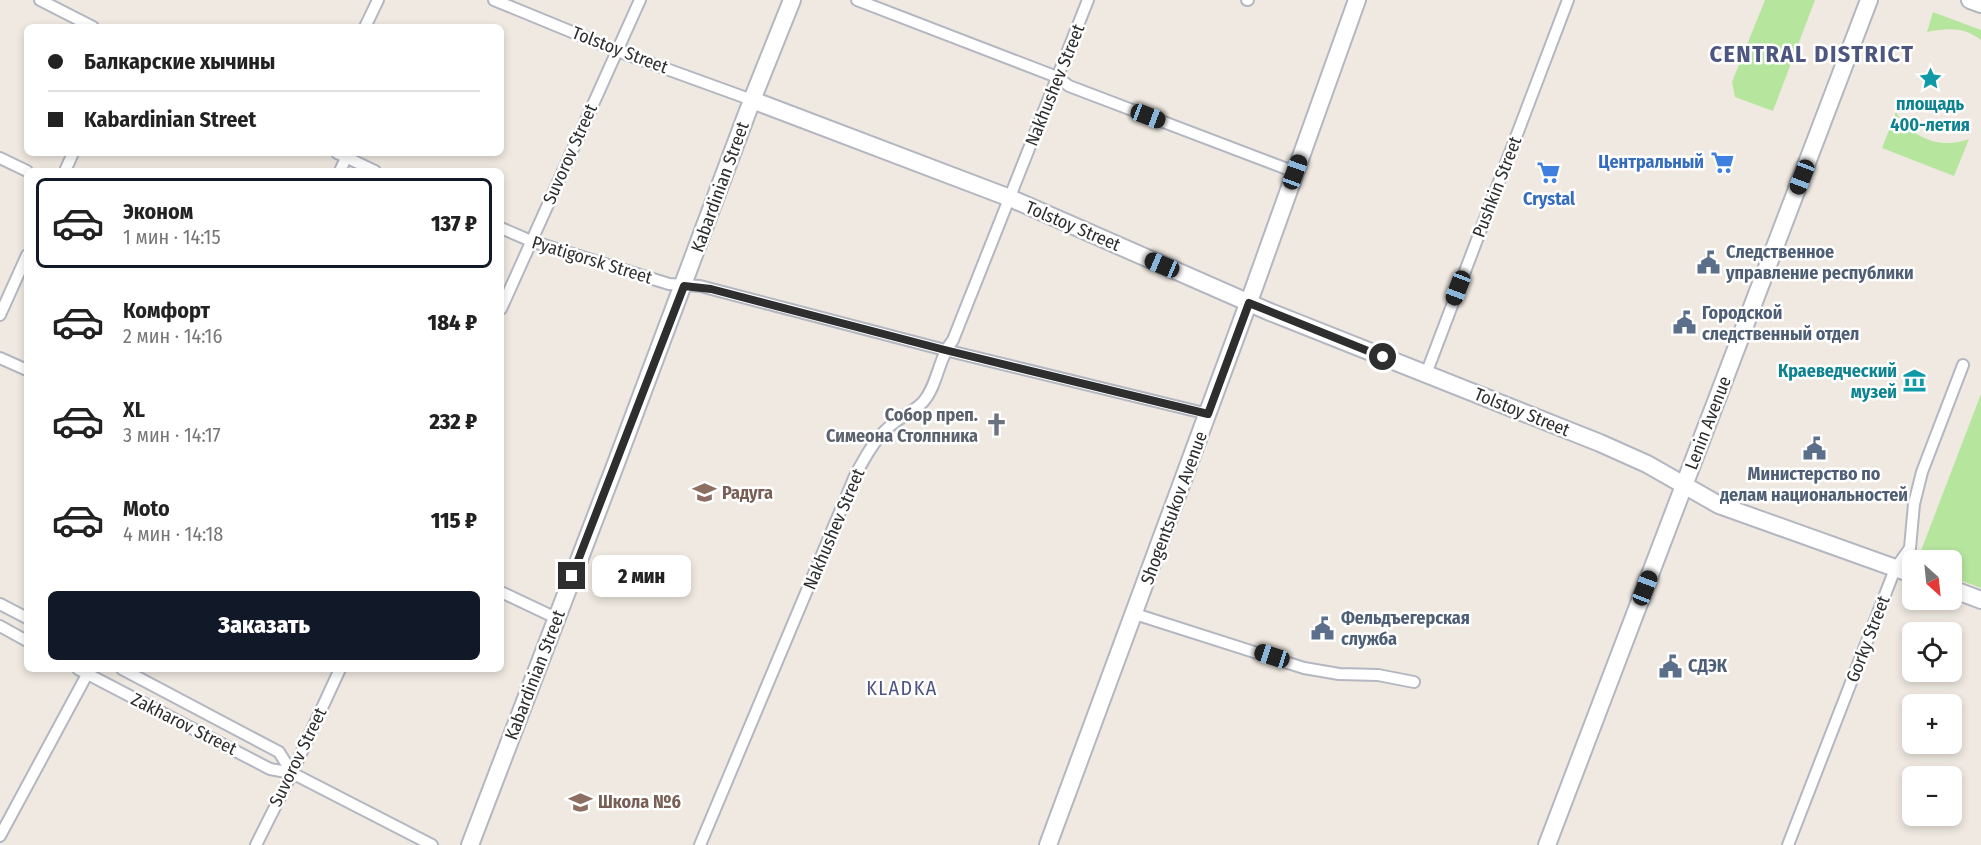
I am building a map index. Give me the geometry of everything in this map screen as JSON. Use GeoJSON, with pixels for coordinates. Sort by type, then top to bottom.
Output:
{"type":"FeatureCollection","features":[{"type":"Feature","properties":{"kind":"street"},"geometry":{"type":"LineString","coordinates":[[40,0],[87,24]]}},
{"type":"Feature","properties":{"kind":"street"},"geometry":{"type":"LineString","coordinates":[[366,24],[378,0]]}},
{"type":"Feature","properties":{"kind":"street","name":"Tolstoy Street"},"geometry":{"type":"LineString","coordinates":[[494,0],[617,50],[1010,198],[1249,303],[1600,443],[1647,464],[1719,505],[1902,571]]}},
{"type":"Feature","properties":{"kind":"street","name":"Suvorov Street"},"geometry":{"type":"LineString","coordinates":[[504,302],[640,0]]}},
{"type":"Feature","properties":{"kind":"street","name":"Kabardinian Street"},"geometry":{"type":"LineString","coordinates":[[470,845],[792,0]]}},
{"type":"Feature","properties":{"kind":"street"},"geometry":{"type":"LineString","coordinates":[[857,0],[1057,77],[1069,86],[1295,172]]}},
{"type":"Feature","properties":{"kind":"street","name":"Nakhushev Street"},"geometry":{"type":"LineString","coordinates":[[700,845],[855,476],[871,448],[888,428],[924,401],[930,391],[945,350],[953,340],[1088,0]]}},
{"type":"Feature","properties":{"kind":"street","name":"Shogentsukov Avenue"},"geometry":{"type":"LineString","coordinates":[[1048,845],[1249,303],[1357,0]]}},
{"type":"Feature","properties":{"kind":"street","name":"Pushkin Street"},"geometry":{"type":"LineString","coordinates":[[1426,374],[1568,0]]}},
{"type":"Feature","properties":{"kind":"street","name":"Lenin Avenue"},"geometry":{"type":"LineString","coordinates":[[1547,845],[1869,0]]}},
{"type":"Feature","properties":{"kind":"street"},"geometry":{"type":"LineString","coordinates":[[1970,0],[1981,4]]}},
{"type":"Feature","properties":{"kind":"street"},"geometry":{"type":"LineString","coordinates":[[343,156],[369,168]]}},
{"type":"Feature","properties":{"kind":"street"},"geometry":{"type":"LineString","coordinates":[[0,158],[24,170]]}},
{"type":"Feature","properties":{"kind":"street","name":"Pyatigorsk Street"},"geometry":{"type":"LineString","coordinates":[[504,229],[531,241],[669,284],[705,287],[945,350],[1208,414]]}},
{"type":"Feature","properties":{"kind":"street"},"geometry":{"type":"LineString","coordinates":[[0,315],[24,262]]}},
{"type":"Feature","properties":{"kind":"street"},"geometry":{"type":"LineString","coordinates":[[0,358],[24,369]]}},
{"type":"Feature","properties":{"kind":"street","name":"Gorky Street"},"geometry":{"type":"LineString","coordinates":[[1788,845],[1894,569],[1910,548],[1914,504],[1922,472],[1964,365]]}},
{"type":"Feature","properties":{"kind":"street"},"geometry":{"type":"LineString","coordinates":[[504,593],[556,618]]}},
{"type":"Feature","properties":{"kind":"street"},"geometry":{"type":"LineString","coordinates":[[1962,593],[1981,600]]}},
{"type":"Feature","properties":{"kind":"street"},"geometry":{"type":"LineString","coordinates":[[0,604],[24,616]]}},
{"type":"Feature","properties":{"kind":"street"},"geometry":{"type":"LineString","coordinates":[[1135,614],[1304,668],[1339,674],[1378,675],[1414,682]]}},
{"type":"Feature","properties":{"kind":"street"},"geometry":{"type":"LineString","coordinates":[[0,626],[24,639]]}},
{"type":"Feature","properties":{"kind":"street"},"geometry":{"type":"LineString","coordinates":[[0,836],[84,672]]}},
{"type":"Feature","properties":{"kind":"street","name":"Zakharov Street"},"geometry":{"type":"LineString","coordinates":[[87,672],[270,769],[292,773],[432,845]]}},
{"type":"Feature","properties":{"kind":"street","name":"Zakharov Street"},"geometry":{"type":"LineString","coordinates":[[128,672],[279,752],[292,773]]}},
{"type":"Feature","properties":{"kind":"street","name":"Suvorov Street"},"geometry":{"type":"LineString","coordinates":[[256,845],[339,672]]}},
{"type":"Feature","properties":{"kind":"green space"},"geometry":{"type":"Polygon","coordinates":[[[1765,0],[1815,0],[1773,111],[1735,97],[1732,82],[1765,0]]]}},
{"type":"Feature","properties":{"kind":"green space"},"geometry":{"type":"Polygon","coordinates":[[[1933,12],[1981,30],[1981,40],[1956,30],[1927,32],[1933,12]]]}},
{"type":"Feature","properties":{"kind":"green space"},"geometry":{"type":"Polygon","coordinates":[[[1896,112],[1910,129],[1928,139],[1948,143],[1969,139],[1954,176],[1882,148],[1896,112]]]}},
{"type":"Feature","properties":{"kind":"green space"},"geometry":{"type":"Polygon","coordinates":[[[1981,394],[1981,588],[1962,581],[1962,550],[1921,550],[1981,394]]]}},
{"type":"Feature","properties":{"kind":"place","name":"площадь 400-летия"},"geometry":{"type":"Point","coordinates":[1930,78]}},
{"type":"Feature","properties":{"kind":"place","name":"Центральный"},"geometry":{"type":"Point","coordinates":[1722,162]}},
{"type":"Feature","properties":{"kind":"place","name":"Crystal"},"geometry":{"type":"Point","coordinates":[1549,173]}},
{"type":"Feature","properties":{"kind":"place","name":"Следственное управление республики"},"geometry":{"type":"Point","coordinates":[1708,262]}},
{"type":"Feature","properties":{"kind":"place","name":"Городской следственный отдел"},"geometry":{"type":"Point","coordinates":[1684,323]}},
{"type":"Feature","properties":{"kind":"place","name":"Краеведческий музей"},"geometry":{"type":"Point","coordinates":[1915,381]}},
{"type":"Feature","properties":{"kind":"place","name":"Собор преп. Симеона Столпника"},"geometry":{"type":"Point","coordinates":[996,425]}},
{"type":"Feature","properties":{"kind":"place","name":"Министерство по делам национальностей"},"geometry":{"type":"Point","coordinates":[1814,448]}},
{"type":"Feature","properties":{"kind":"place","name":"Радуга"},"geometry":{"type":"Point","coordinates":[704,493]}},
{"type":"Feature","properties":{"kind":"place","name":"Фельдъегерская служба"},"geometry":{"type":"Point","coordinates":[1323,628]}},
{"type":"Feature","properties":{"kind":"place","name":"СДЭК"},"geometry":{"type":"Point","coordinates":[1670,666]}},
{"type":"Feature","properties":{"kind":"place","name":"Школа №6"},"geometry":{"type":"Point","coordinates":[580,802]}},
{"type":"Feature","properties":{"kind":"district","name":"CENTRAL DISTRICT"},"geometry":{"type":"Point","coordinates":[1812,54]}},
{"type":"Feature","properties":{"kind":"district","name":"KLADKA"},"geometry":{"type":"Point","coordinates":[902,688]}},
{"type":"Feature","properties":{"kind":"route"},"geometry":{"type":"LineString","coordinates":[[572,576],[684,286],[700,286],[945,350],[1208,414],[1249,303],[1383,357]]}}]}
